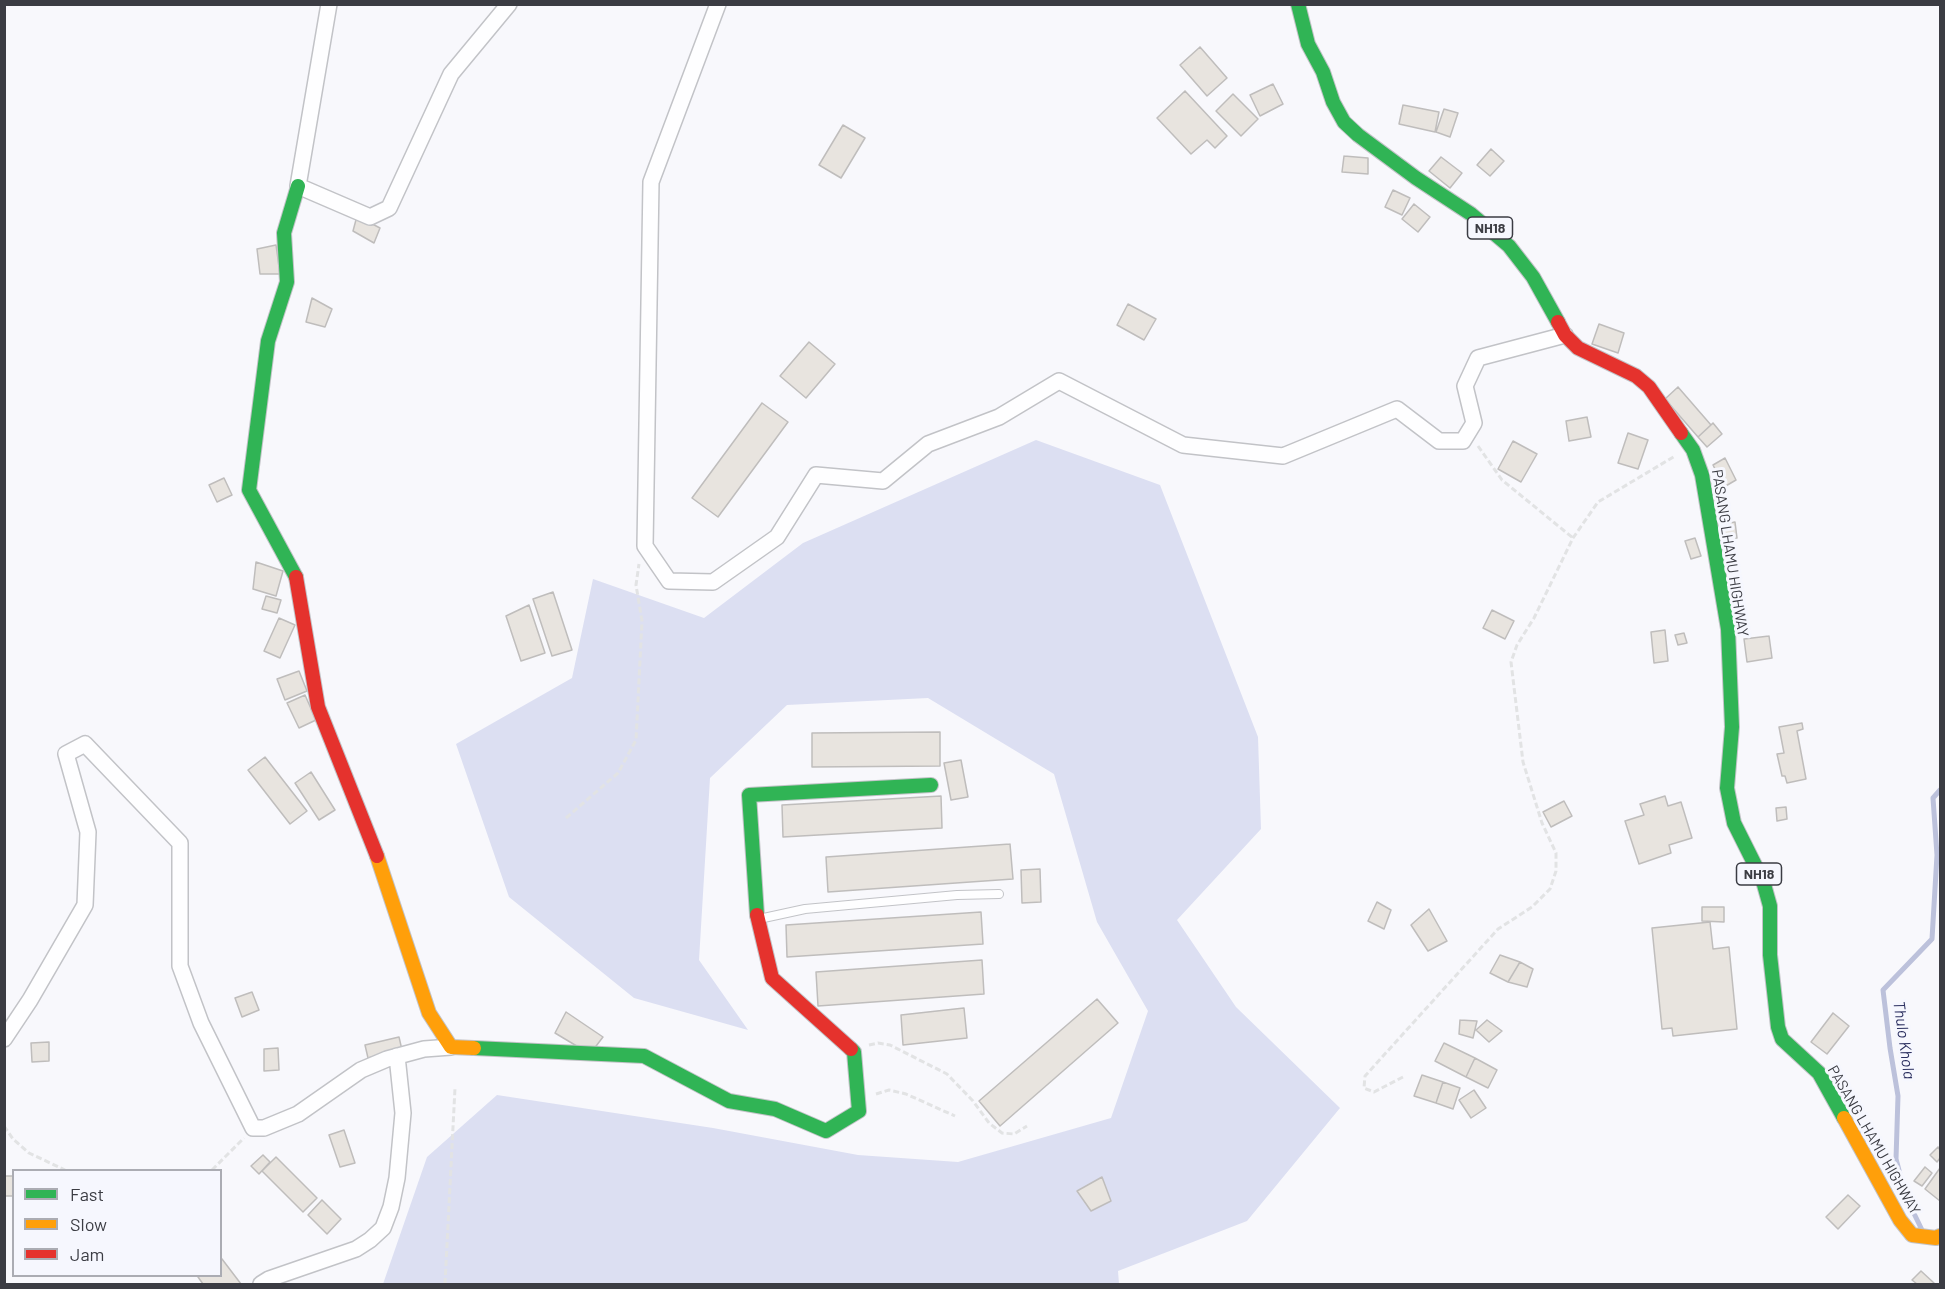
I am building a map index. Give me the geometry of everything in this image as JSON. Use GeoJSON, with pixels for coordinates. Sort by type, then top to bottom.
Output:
{"type":"FeatureCollection","features":[{"type":"Feature","properties":{"kind":"street"},"geometry":{"type":"LineString","coordinates":[[329,4],[298,186],[284,233],[287,282],[267,341],[249,490],[297,574],[318,707],[374,846],[429,1013],[451,1047]]}},
{"type":"Feature","properties":{"kind":"street"},"geometry":{"type":"LineString","coordinates":[[298,186],[370,217],[389,208],[451,74],[509,4]]}},
{"type":"Feature","properties":{"kind":"street"},"geometry":{"type":"LineString","coordinates":[[718,4],[651,182],[645,546],[669,581],[713,582],[777,537],[816,475],[883,481],[928,444],[999,417],[1059,381],[1183,445],[1283,456],[1396,409],[1439,441],[1463,441],[1474,423],[1465,386],[1479,358],[1565,335]]}},
{"type":"Feature","properties":{"kind":"street","name":"PASANG LHAMU HIGHWAY"},"geometry":{"type":"LineString","coordinates":[[1298,4],[1308,44],[1323,72],[1333,102],[1344,122],[1416,178],[1472,214],[1503,240],[1533,277],[1565,335],[1578,348],[1636,376],[1649,387],[1693,450],[1702,475],[1728,629],[1732,727],[1727,788],[1734,823],[1763,881],[1770,906],[1770,955],[1778,1027],[1782,1039],[1819,1073],[1900,1220],[1912,1235],[1928,1238],[1941,1236]]}},
{"type":"Feature","properties":{"kind":"street"},"geometry":{"type":"LineString","coordinates":[[4,1039],[30,1000],[85,905],[88,832],[66,754],[85,744],[180,843],[180,966],[201,1023],[253,1128],[264,1128],[298,1114],[360,1070],[424,1049],[451,1047],[644,1056],[729,1101],[775,1109],[825,1131],[859,1111],[854,1052],[772,978],[757,919],[749,795],[931,785]]}},
{"type":"Feature","properties":{"kind":"street"},"geometry":{"type":"LineString","coordinates":[[261,1284],[269,1279],[356,1249],[382,1228],[392,1207],[403,1113],[397,1056]]}},
{"type":"Feature","properties":{"kind":"lane"},"geometry":{"type":"LineString","coordinates":[[757,919],[805,909],[957,895],[999,894]]}},
{"type":"Feature","properties":{"kind":"path"},"geometry":{"type":"LineString","coordinates":[[1468,432],[1502,480],[1573,537]]}},
{"type":"Feature","properties":{"kind":"path"},"geometry":{"type":"LineString","coordinates":[[1403,1077],[1374,1092],[1364,1088],[1365,1076],[1498,929],[1532,907],[1550,889],[1556,871],[1556,853],[1542,823],[1524,762],[1510,662],[1517,645],[1534,618],[1573,537],[1599,502],[1674,456],[1693,450]]}},
{"type":"Feature","properties":{"kind":"path"},"geometry":{"type":"LineString","coordinates":[[566,818],[618,773],[636,740],[642,621],[636,585],[639,561]]}},
{"type":"Feature","properties":{"kind":"path"},"geometry":{"type":"LineString","coordinates":[[854,1052],[878,1043],[890,1045],[946,1074],[973,1101],[989,1123],[1002,1133],[1014,1134],[1027,1126]]}},
{"type":"Feature","properties":{"kind":"path"},"geometry":{"type":"LineString","coordinates":[[445,1284],[455,1088]]}},
{"type":"Feature","properties":{"kind":"path"},"geometry":{"type":"LineString","coordinates":[[859,1111],[865,1109],[873,1095],[889,1090],[906,1094],[955,1116]]}},
{"type":"Feature","properties":{"kind":"path"},"geometry":{"type":"LineString","coordinates":[[4,1126],[13,1139],[29,1153],[63,1169]]}},
{"type":"Feature","properties":{"kind":"path"},"geometry":{"type":"LineString","coordinates":[[213,1169],[253,1128]]}},
{"type":"Feature","properties":{"kind":"shaded area"},"geometry":{"type":"Polygon","coordinates":[[[1036,440],[1160,485],[1258,737],[1261,829],[1177,920],[1236,1007],[1340,1108],[1247,1221],[1118,1271],[1119,1284],[383,1284],[427,1157],[497,1095],[713,1128],[858,1155],[958,1162],[1111,1118],[1148,1011],[1097,922],[1054,774],[928,698],[787,705],[710,778],[699,960],[748,1030],[634,998],[509,897],[456,744],[572,678],[593,579],[704,618],[803,543],[1036,440]]]}},
{"type":"Feature","properties":{"kind":"building"},"geometry":{"type":"Polygon","coordinates":[[[1200,47],[1227,78],[1207,96],[1180,65],[1200,47]]]}},
{"type":"Feature","properties":{"kind":"building"},"geometry":{"type":"Polygon","coordinates":[[[1273,84],[1283,104],[1260,116],[1250,95],[1273,84]]]}},
{"type":"Feature","properties":{"kind":"building"},"geometry":{"type":"Polygon","coordinates":[[[1185,91],[1227,136],[1215,148],[1207,140],[1191,154],[1157,118],[1185,91]]]}},
{"type":"Feature","properties":{"kind":"building"},"geometry":{"type":"Polygon","coordinates":[[[1233,94],[1258,119],[1241,136],[1216,111],[1233,94]]]}},
{"type":"Feature","properties":{"kind":"building"},"geometry":{"type":"Polygon","coordinates":[[[1403,105],[1439,112],[1435,132],[1399,124],[1403,105]]]}},
{"type":"Feature","properties":{"kind":"building"},"geometry":{"type":"Polygon","coordinates":[[[1444,109],[1458,113],[1450,137],[1436,132],[1444,109]]]}},
{"type":"Feature","properties":{"kind":"building"},"geometry":{"type":"Polygon","coordinates":[[[843,125],[865,138],[841,178],[819,165],[843,125]]]}},
{"type":"Feature","properties":{"kind":"building"},"geometry":{"type":"Polygon","coordinates":[[[1491,149],[1504,161],[1490,176],[1477,165],[1491,149]]]}},
{"type":"Feature","properties":{"kind":"building"},"geometry":{"type":"Polygon","coordinates":[[[1344,156],[1368,158],[1368,174],[1342,172],[1344,156]]]}},
{"type":"Feature","properties":{"kind":"building"},"geometry":{"type":"Polygon","coordinates":[[[1441,157],[1462,173],[1450,188],[1429,171],[1441,157]]]}},
{"type":"Feature","properties":{"kind":"building"},"geometry":{"type":"Polygon","coordinates":[[[1393,190],[1410,198],[1402,215],[1385,207],[1393,190]]]}},
{"type":"Feature","properties":{"kind":"building"},"geometry":{"type":"Polygon","coordinates":[[[1414,204],[1430,217],[1418,232],[1402,219],[1414,204]]]}},
{"type":"Feature","properties":{"kind":"building"},"geometry":{"type":"Polygon","coordinates":[[[357,216],[380,228],[374,243],[353,231],[357,216]]]}},
{"type":"Feature","properties":{"kind":"building"},"geometry":{"type":"Polygon","coordinates":[[[276,245],[280,274],[260,274],[257,249],[276,245]]]}},
{"type":"Feature","properties":{"kind":"building"},"geometry":{"type":"Polygon","coordinates":[[[312,298],[332,309],[325,327],[306,322],[312,298]]]}},
{"type":"Feature","properties":{"kind":"building"},"geometry":{"type":"Polygon","coordinates":[[[1128,304],[1156,319],[1144,340],[1117,325],[1128,304]]]}},
{"type":"Feature","properties":{"kind":"building"},"geometry":{"type":"Polygon","coordinates":[[[1599,324],[1624,333],[1618,353],[1592,344],[1599,324]]]}},
{"type":"Feature","properties":{"kind":"building"},"geometry":{"type":"Polygon","coordinates":[[[809,342],[835,364],[806,398],[780,376],[809,342]]]}},
{"type":"Feature","properties":{"kind":"building"},"geometry":{"type":"Polygon","coordinates":[[[1678,387],[1711,425],[1698,437],[1665,399],[1678,387]]]}},
{"type":"Feature","properties":{"kind":"building"},"geometry":{"type":"Polygon","coordinates":[[[762,403],[788,422],[718,517],[692,498],[762,403]]]}},
{"type":"Feature","properties":{"kind":"building"},"geometry":{"type":"Polygon","coordinates":[[[1587,417],[1591,437],[1569,441],[1566,421],[1587,417]]]}},
{"type":"Feature","properties":{"kind":"building"},"geometry":{"type":"Polygon","coordinates":[[[1713,423],[1722,434],[1707,447],[1698,437],[1713,423]]]}},
{"type":"Feature","properties":{"kind":"building"},"geometry":{"type":"Polygon","coordinates":[[[1628,433],[1648,440],[1638,469],[1618,463],[1628,433]]]}},
{"type":"Feature","properties":{"kind":"building"},"geometry":{"type":"Polygon","coordinates":[[[1513,441],[1537,454],[1521,482],[1498,469],[1513,441]]]}},
{"type":"Feature","properties":{"kind":"building"},"geometry":{"type":"Polygon","coordinates":[[[1725,458],[1736,480],[1724,487],[1713,465],[1725,458]]]}},
{"type":"Feature","properties":{"kind":"building"},"geometry":{"type":"Polygon","coordinates":[[[224,478],[232,495],[217,502],[209,485],[224,478]]]}},
{"type":"Feature","properties":{"kind":"building"},"geometry":{"type":"Polygon","coordinates":[[[1735,522],[1737,538],[1725,539],[1722,524],[1735,522]]]}},
{"type":"Feature","properties":{"kind":"building"},"geometry":{"type":"Polygon","coordinates":[[[1695,538],[1701,556],[1691,559],[1685,541],[1695,538]]]}},
{"type":"Feature","properties":{"kind":"building"},"geometry":{"type":"Polygon","coordinates":[[[256,562],[283,571],[276,596],[253,589],[256,562]]]}},
{"type":"Feature","properties":{"kind":"building"},"geometry":{"type":"Polygon","coordinates":[[[553,592],[572,650],[552,656],[533,599],[553,592]]]}},
{"type":"Feature","properties":{"kind":"building"},"geometry":{"type":"Polygon","coordinates":[[[266,596],[281,600],[277,613],[262,609],[266,596]]]}},
{"type":"Feature","properties":{"kind":"building"},"geometry":{"type":"Polygon","coordinates":[[[529,605],[545,653],[521,661],[506,616],[529,605]]]}},
{"type":"Feature","properties":{"kind":"building"},"geometry":{"type":"Polygon","coordinates":[[[1492,610],[1514,621],[1505,639],[1483,628],[1492,610]]]}},
{"type":"Feature","properties":{"kind":"building"},"geometry":{"type":"Polygon","coordinates":[[[279,618],[295,625],[280,658],[264,651],[279,618]]]}},
{"type":"Feature","properties":{"kind":"building"},"geometry":{"type":"Polygon","coordinates":[[[1665,630],[1668,661],[1654,663],[1651,632],[1665,630]]]}},
{"type":"Feature","properties":{"kind":"building"},"geometry":{"type":"Polygon","coordinates":[[[1684,633],[1687,643],[1678,645],[1675,635],[1684,633]]]}},
{"type":"Feature","properties":{"kind":"building"},"geometry":{"type":"Polygon","coordinates":[[[1769,636],[1772,658],[1747,662],[1744,639],[1769,636]]]}},
{"type":"Feature","properties":{"kind":"building"},"geometry":{"type":"Polygon","coordinates":[[[299,671],[307,691],[285,700],[277,679],[299,671]]]}},
{"type":"Feature","properties":{"kind":"building"},"geometry":{"type":"Polygon","coordinates":[[[305,695],[316,720],[299,728],[287,703],[305,695]]]}},
{"type":"Feature","properties":{"kind":"building"},"geometry":{"type":"Polygon","coordinates":[[[1802,723],[1803,729],[1797,731],[1806,779],[1787,783],[1785,776],[1782,776],[1777,754],[1784,753],[1779,727],[1802,723]]]}},
{"type":"Feature","properties":{"kind":"building"},"geometry":{"type":"Polygon","coordinates":[[[940,732],[940,766],[812,767],[812,733],[940,732]]]}},
{"type":"Feature","properties":{"kind":"building"},"geometry":{"type":"Polygon","coordinates":[[[265,757],[307,811],[290,824],[248,770],[265,757]]]}},
{"type":"Feature","properties":{"kind":"building"},"geometry":{"type":"Polygon","coordinates":[[[961,760],[968,797],[951,800],[944,763],[961,760]]]}},
{"type":"Feature","properties":{"kind":"building"},"geometry":{"type":"Polygon","coordinates":[[[311,772],[335,810],[319,820],[295,783],[311,772]]]}},
{"type":"Feature","properties":{"kind":"building"},"geometry":{"type":"Polygon","coordinates":[[[941,796],[942,828],[783,837],[782,805],[941,796]]]}},
{"type":"Feature","properties":{"kind":"building"},"geometry":{"type":"Polygon","coordinates":[[[1665,796],[1668,806],[1681,802],[1692,838],[1669,845],[1671,853],[1639,864],[1625,821],[1644,815],[1640,804],[1665,796]]]}},
{"type":"Feature","properties":{"kind":"building"},"geometry":{"type":"Polygon","coordinates":[[[1564,801],[1572,816],[1551,827],[1543,812],[1564,801]]]}},
{"type":"Feature","properties":{"kind":"building"},"geometry":{"type":"Polygon","coordinates":[[[1786,807],[1787,819],[1777,821],[1776,808],[1786,807]]]}},
{"type":"Feature","properties":{"kind":"building"},"geometry":{"type":"Polygon","coordinates":[[[1010,844],[1013,879],[828,892],[826,857],[1010,844]]]}},
{"type":"Feature","properties":{"kind":"building"},"geometry":{"type":"Polygon","coordinates":[[[1040,869],[1041,902],[1022,903],[1021,870],[1040,869]]]}},
{"type":"Feature","properties":{"kind":"building"},"geometry":{"type":"Polygon","coordinates":[[[1377,902],[1391,910],[1384,929],[1368,921],[1377,902]]]}},
{"type":"Feature","properties":{"kind":"building"},"geometry":{"type":"Polygon","coordinates":[[[1702,907],[1724,907],[1724,922],[1702,921],[1702,907]]]}},
{"type":"Feature","properties":{"kind":"building"},"geometry":{"type":"Polygon","coordinates":[[[1429,909],[1447,941],[1428,951],[1411,925],[1429,909]]]}},
{"type":"Feature","properties":{"kind":"building"},"geometry":{"type":"Polygon","coordinates":[[[981,912],[983,944],[787,957],[786,925],[981,912]]]}},
{"type":"Feature","properties":{"kind":"building"},"geometry":{"type":"Polygon","coordinates":[[[1710,922],[1713,949],[1729,947],[1737,1029],[1673,1036],[1672,1028],[1662,1029],[1652,928],[1710,922]]]}},
{"type":"Feature","properties":{"kind":"building"},"geometry":{"type":"Polygon","coordinates":[[[1500,955],[1520,962],[1508,982],[1490,973],[1500,955]]]}},
{"type":"Feature","properties":{"kind":"building"},"geometry":{"type":"Polygon","coordinates":[[[982,960],[984,994],[818,1006],[816,972],[982,960]]]}},
{"type":"Feature","properties":{"kind":"building"},"geometry":{"type":"Polygon","coordinates":[[[1520,962],[1533,969],[1527,987],[1508,982],[1520,962]]]}},
{"type":"Feature","properties":{"kind":"building"},"geometry":{"type":"Polygon","coordinates":[[[252,992],[259,1010],[242,1017],[235,998],[252,992]]]}},
{"type":"Feature","properties":{"kind":"building"},"geometry":{"type":"Polygon","coordinates":[[[1097,999],[1118,1023],[1000,1126],[979,1101],[1097,999]]]}},
{"type":"Feature","properties":{"kind":"building"},"geometry":{"type":"Polygon","coordinates":[[[964,1008],[967,1038],[903,1045],[901,1015],[964,1008]]]}},
{"type":"Feature","properties":{"kind":"building"},"geometry":{"type":"Polygon","coordinates":[[[566,1012],[603,1037],[590,1054],[555,1033],[566,1012]]]}},
{"type":"Feature","properties":{"kind":"building"},"geometry":{"type":"Polygon","coordinates":[[[1833,1013],[1849,1026],[1827,1054],[1811,1042],[1833,1013]]]}},
{"type":"Feature","properties":{"kind":"building"},"geometry":{"type":"Polygon","coordinates":[[[1460,1020],[1477,1021],[1473,1038],[1459,1034],[1460,1020]]]}},
{"type":"Feature","properties":{"kind":"building"},"geometry":{"type":"Polygon","coordinates":[[[1487,1020],[1502,1031],[1489,1042],[1476,1030],[1487,1020]]]}},
{"type":"Feature","properties":{"kind":"building"},"geometry":{"type":"Polygon","coordinates":[[[399,1037],[402,1050],[368,1058],[365,1045],[399,1037]]]}},
{"type":"Feature","properties":{"kind":"building"},"geometry":{"type":"Polygon","coordinates":[[[49,1042],[49,1061],[32,1062],[31,1043],[49,1042]]]}},
{"type":"Feature","properties":{"kind":"building"},"geometry":{"type":"Polygon","coordinates":[[[1444,1043],[1475,1058],[1466,1077],[1435,1061],[1444,1043]]]}},
{"type":"Feature","properties":{"kind":"building"},"geometry":{"type":"Polygon","coordinates":[[[278,1048],[279,1070],[264,1071],[264,1049],[278,1048]]]}},
{"type":"Feature","properties":{"kind":"building"},"geometry":{"type":"Polygon","coordinates":[[[1475,1058],[1497,1070],[1488,1088],[1466,1077],[1475,1058]]]}},
{"type":"Feature","properties":{"kind":"building"},"geometry":{"type":"Polygon","coordinates":[[[1422,1075],[1443,1082],[1436,1103],[1414,1096],[1422,1075]]]}},
{"type":"Feature","properties":{"kind":"building"},"geometry":{"type":"Polygon","coordinates":[[[1443,1082],[1460,1088],[1453,1109],[1436,1103],[1443,1082]]]}},
{"type":"Feature","properties":{"kind":"building"},"geometry":{"type":"Polygon","coordinates":[[[1474,1090],[1486,1108],[1471,1118],[1459,1100],[1474,1090]]]}},
{"type":"Feature","properties":{"kind":"building"},"geometry":{"type":"Polygon","coordinates":[[[344,1130],[355,1163],[340,1167],[329,1135],[344,1130]]]}},
{"type":"Feature","properties":{"kind":"building"},"geometry":{"type":"Polygon","coordinates":[[[1938,1147],[1940,1158],[1937,1162],[1930,1155],[1938,1147]]]}},
{"type":"Feature","properties":{"kind":"building"},"geometry":{"type":"Polygon","coordinates":[[[263,1155],[270,1162],[259,1174],[251,1166],[263,1155]]]}},
{"type":"Feature","properties":{"kind":"building"},"geometry":{"type":"Polygon","coordinates":[[[276,1157],[317,1198],[303,1212],[262,1171],[276,1157]]]}},
{"type":"Feature","properties":{"kind":"building"},"geometry":{"type":"Polygon","coordinates":[[[1925,1167],[1932,1173],[1922,1186],[1914,1181],[1925,1167]]]}},
{"type":"Feature","properties":{"kind":"building"},"geometry":{"type":"Polygon","coordinates":[[[1940,1168],[1940,1201],[1925,1189],[1940,1168]]]}},
{"type":"Feature","properties":{"kind":"building"},"geometry":{"type":"Polygon","coordinates":[[[4,1176],[12,1176],[12,1196],[4,1196],[4,1176]]]}},
{"type":"Feature","properties":{"kind":"building"},"geometry":{"type":"Polygon","coordinates":[[[1102,1177],[1111,1201],[1091,1211],[1077,1191],[1102,1177]]]}},
{"type":"Feature","properties":{"kind":"building"},"geometry":{"type":"Polygon","coordinates":[[[1848,1195],[1860,1206],[1838,1229],[1826,1217],[1848,1195]]]}},
{"type":"Feature","properties":{"kind":"building"},"geometry":{"type":"Polygon","coordinates":[[[322,1200],[341,1219],[327,1234],[308,1215],[322,1200]]]}},
{"type":"Feature","properties":{"kind":"building"},"geometry":{"type":"Polygon","coordinates":[[[222,1259],[241,1284],[203,1284],[198,1277],[222,1277],[222,1259]]]}},
{"type":"Feature","properties":{"kind":"building"},"geometry":{"type":"Polygon","coordinates":[[[1921,1271],[1933,1284],[1917,1284],[1912,1280],[1921,1271]]]}},
{"type":"Feature","properties":{"kind":"waterway","name":"Thulo Khola"},"geometry":{"type":"LineString","coordinates":[[1922,1230],[1906,1197],[1896,1159],[1898,1096],[1883,990],[1932,939],[1937,855],[1933,798],[1940,790]]}},
{"type":"Feature","properties":{"kind":"traffic: fast"},"geometry":{"type":"LineString","coordinates":[[1298,4],[1308,44],[1323,72],[1333,102],[1344,122],[1416,178],[1471,214],[1509,246],[1533,277],[1558,322]]}},
{"type":"Feature","properties":{"kind":"traffic: fast"},"geometry":{"type":"LineString","coordinates":[[296,577],[249,490],[268,341],[287,282],[284,233],[298,186]]}},
{"type":"Feature","properties":{"kind":"traffic: fast"},"geometry":{"type":"LineString","coordinates":[[1681,433],[1693,450],[1702,475],[1728,629],[1732,727],[1727,788],[1734,823],[1763,881],[1770,906],[1770,955],[1778,1027],[1782,1039],[1819,1073],[1844,1118]]}},
{"type":"Feature","properties":{"kind":"traffic: fast"},"geometry":{"type":"LineString","coordinates":[[757,915],[749,795],[931,785]]}},
{"type":"Feature","properties":{"kind":"traffic: fast"},"geometry":{"type":"LineString","coordinates":[[474,1048],[644,1056],[729,1101],[775,1109],[826,1131],[859,1111],[854,1052],[851,1049]]}},
{"type":"Feature","properties":{"kind":"traffic: slow"},"geometry":{"type":"LineString","coordinates":[[377,856],[429,1013],[451,1047],[474,1048]]}},
{"type":"Feature","properties":{"kind":"traffic: slow"},"geometry":{"type":"LineString","coordinates":[[1844,1118],[1900,1220],[1912,1235],[1936,1238],[1940,1236]]}},
{"type":"Feature","properties":{"kind":"traffic: jam"},"geometry":{"type":"LineString","coordinates":[[1558,322],[1565,335],[1578,348],[1636,376],[1649,387],[1681,433]]}},
{"type":"Feature","properties":{"kind":"traffic: jam"},"geometry":{"type":"LineString","coordinates":[[296,577],[318,707],[377,856]]}},
{"type":"Feature","properties":{"kind":"traffic: jam"},"geometry":{"type":"LineString","coordinates":[[757,915],[772,978],[851,1049]]}}]}
